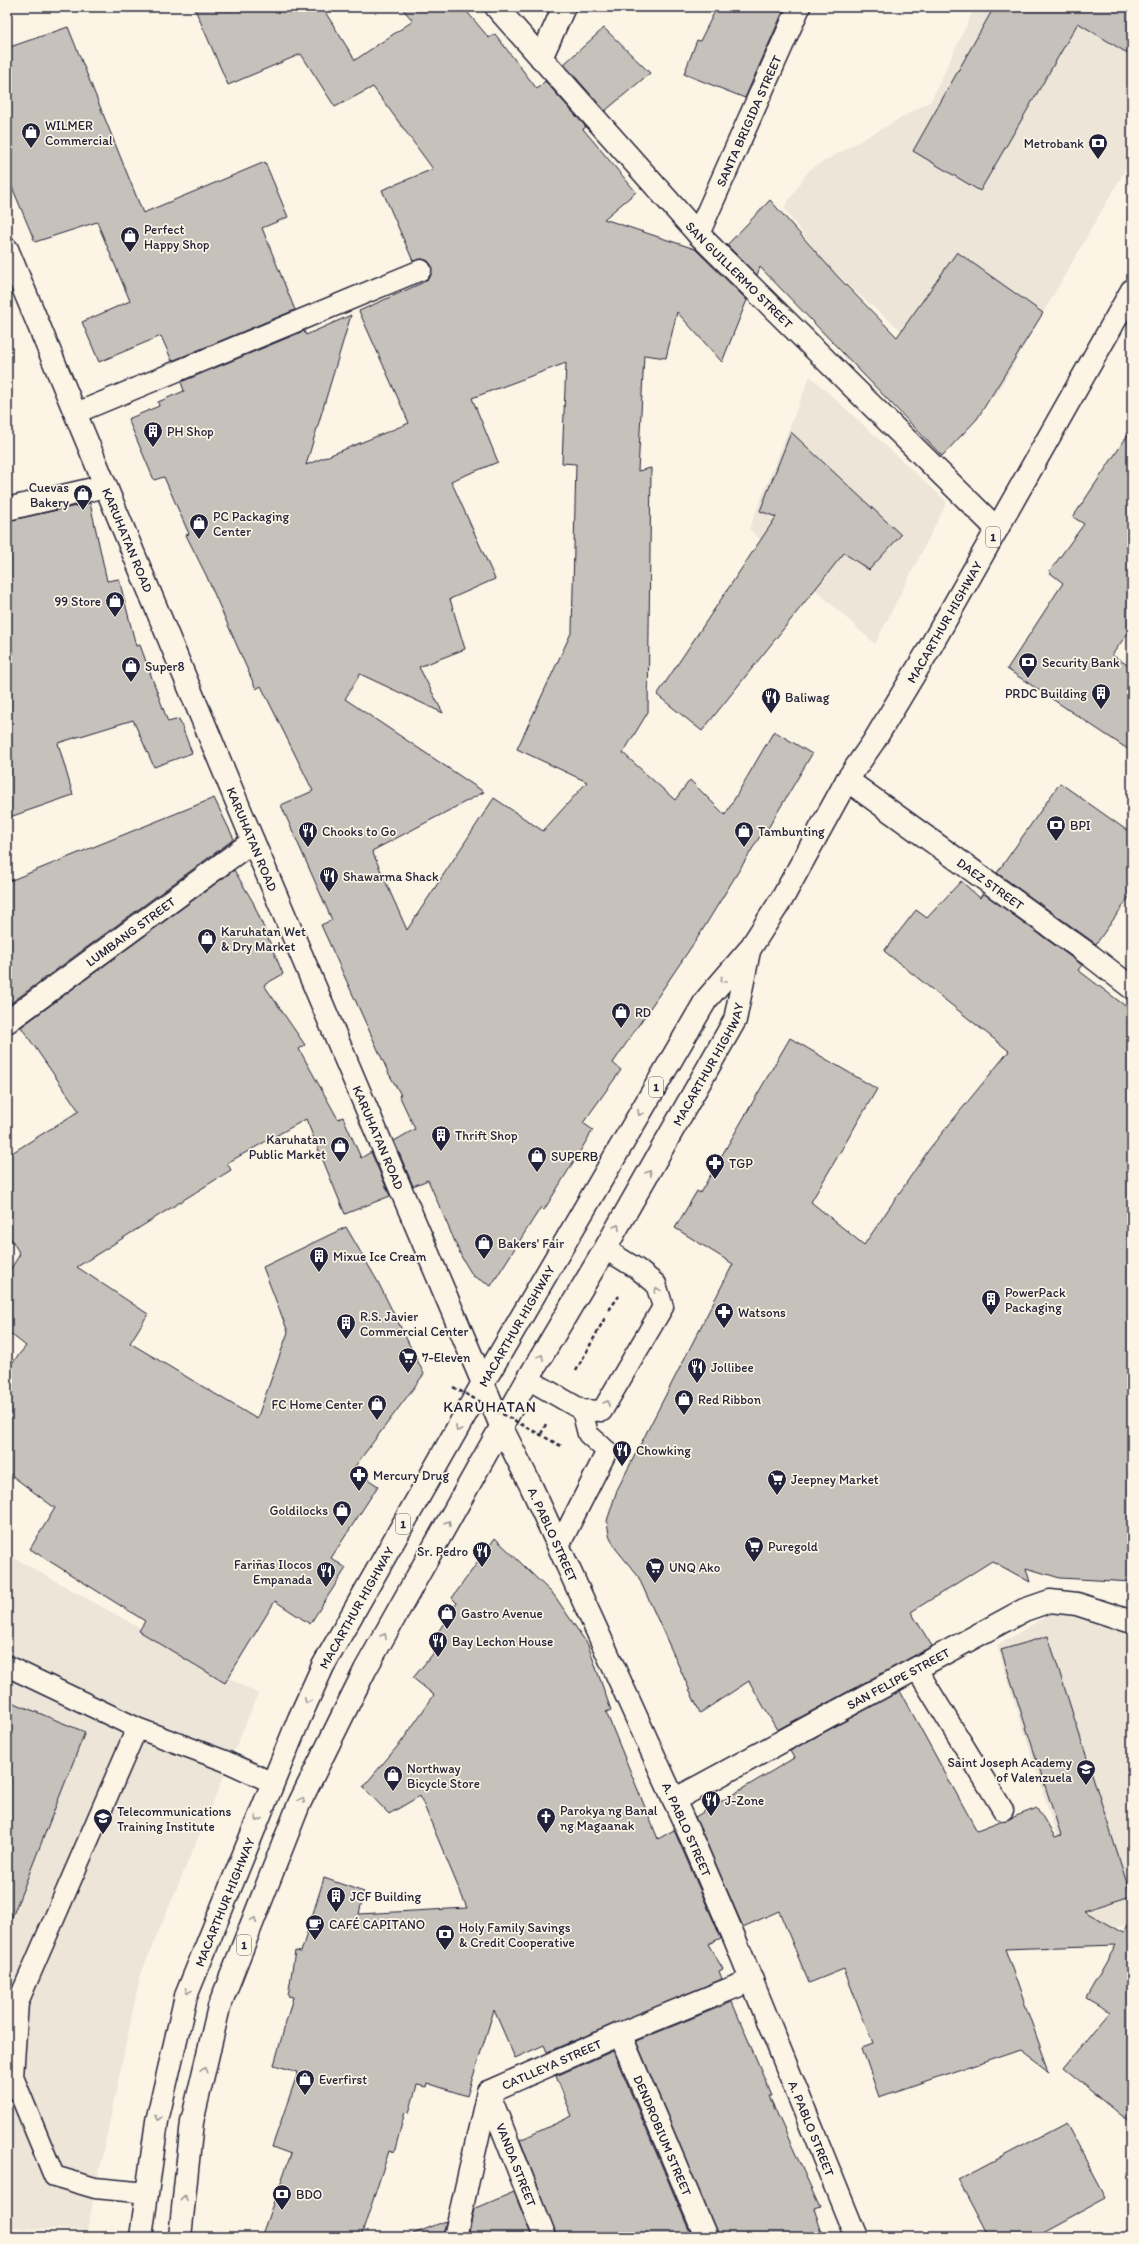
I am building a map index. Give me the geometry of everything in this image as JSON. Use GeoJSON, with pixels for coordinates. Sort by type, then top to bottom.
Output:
{"type":"FeatureCollection","features":[{"type":"Feature","properties":{"kind":"main road","name":"SAN GUILLERMO STREET"},"geometry":{"type":"LineString","coordinates":[[496,7],[698,234],[997,529]]}},
{"type":"Feature","properties":{"kind":"main road"},"geometry":{"type":"LineString","coordinates":[[541,58],[564,7]]}},
{"type":"Feature","properties":{"kind":"main road","name":"SANTA BRIGIDA STREET"},"geometry":{"type":"LineString","coordinates":[[698,234],[799,7]]}},
{"type":"Feature","properties":{"kind":"main road","name":"KARUHATAN ROAD"},"geometry":{"type":"LineString","coordinates":[[7,249],[253,841],[502,1428]]}},
{"type":"Feature","properties":{"kind":"main road","name":"MACARTHUR HIGHWAY"},"geometry":{"type":"LineString","coordinates":[[141,2237],[157,2121],[186,1996],[272,1783],[323,1666],[483,1383],[706,1000],[749,950],[784,897],[847,780],[874,741],[928,651],[1132,290]]}},
{"type":"Feature","properties":{"kind":"main road"},"geometry":{"type":"LineString","coordinates":[[7,509],[106,486]]}},
{"type":"Feature","properties":{"kind":"main road","name":"DAEZ STREET"},"geometry":{"type":"LineString","coordinates":[[847,780],[1091,956],[1132,988]]}},
{"type":"Feature","properties":{"kind":"main road","name":"LUMBANG STREET"},"geometry":{"type":"LineString","coordinates":[[7,1022],[253,841]]}},
{"type":"Feature","properties":{"kind":"main road","name":"MACARTHUR HIGHWAY"},"geometry":{"type":"LineString","coordinates":[[180,2237],[192,2122],[219,2007],[299,1804],[365,1670],[502,1428],[528,1379],[605,1248],[735,1020],[749,950]]}},
{"type":"Feature","properties":{"kind":"main road","name":"A. PABLO STREET"},"geometry":{"type":"LineString","coordinates":[[502,1428],[523,1467],[674,1800],[752,1980],[856,2237]]}},
{"type":"Feature","properties":{"kind":"main road","name":"SAN FELIPE STREET"},"geometry":{"type":"LineString","coordinates":[[674,1800],[1024,1610],[1050,1601],[1077,1604],[1132,1622]]}},
{"type":"Feature","properties":{"kind":"main road","name":"CATLLEYA STREET"},"geometry":{"type":"LineString","coordinates":[[455,2237],[488,2092],[620,2034],[752,1980]]}},
{"type":"Feature","properties":{"kind":"main road","name":"DENDROBIUM STREET"},"geometry":{"type":"LineString","coordinates":[[620,2034],[706,2237]]}},
{"type":"Feature","properties":{"kind":"main road","name":"VANDA STREET"},"geometry":{"type":"LineString","coordinates":[[488,2092],[545,2237]]}},
{"type":"Feature","properties":{"kind":"lane"},"geometry":{"type":"LineString","coordinates":[[76,414],[421,270]]}},
{"type":"Feature","properties":{"kind":"lane"},"geometry":{"type":"LineString","coordinates":[[528,1379],[582,1410],[602,1411],[663,1307],[656,1284],[636,1268],[605,1248]]}},
{"type":"Feature","properties":{"kind":"lane"},"geometry":{"type":"LineString","coordinates":[[559,1546],[607,1451],[588,1434],[582,1410]]}},
{"type":"Feature","properties":{"kind":"lane"},"geometry":{"type":"LineString","coordinates":[[7,1666],[137,1728],[225,1761],[272,1783]]}},
{"type":"Feature","properties":{"kind":"lane"},"geometry":{"type":"LineString","coordinates":[[916,1668],[1003,1810]]}},
{"type":"Feature","properties":{"kind":"lane"},"geometry":{"type":"LineString","coordinates":[[137,1728],[18,2002],[13,2077],[54,2176],[96,2188],[147,2193]]}},
{"type":"Feature","properties":{"kind":"path"},"geometry":{"type":"LineString","coordinates":[[538,1441],[609,1310],[628,1286],[636,1268]]}},
{"type":"Feature","properties":{"kind":"path"},"geometry":{"type":"LineString","coordinates":[[453,1387],[561,1446]]}},
{"type":"Feature","properties":{"kind":"shaded area"},"geometry":{"type":"Polygon","coordinates":[[[975,7],[1132,7],[1132,158],[996,395],[966,406],[902,331],[838,277],[821,259],[784,208],[809,170],[931,101],[975,7]]]}},
{"type":"Feature","properties":{"kind":"shaded area"},"geometry":{"type":"Polygon","coordinates":[[[810,376],[947,502],[875,644],[749,529],[810,376]]]}},
{"type":"Feature","properties":{"kind":"shaded area","name":"Telecommunications Training Institute"},"geometry":{"type":"Polygon","coordinates":[[[7,1554],[258,1694],[140,1976],[87,2230],[7,2228],[7,1554]]]}},
{"type":"Feature","properties":{"kind":"shaded area","name":"Saint Joseph Academy of Valenzuela"},"geometry":{"type":"Polygon","coordinates":[[[1058,1609],[1132,1630],[1132,1927],[1085,1926],[997,1646],[1058,1609]]]}},
{"type":"Feature","properties":{"kind":"building"},"geometry":{"type":"Polygon","coordinates":[[[194,7],[322,7],[355,60],[413,21],[401,7],[463,7],[489,38],[495,34],[537,89],[545,81],[586,127],[583,129],[636,192],[604,219],[695,249],[747,300],[722,362],[677,312],[666,358],[644,355],[638,471],[651,468],[648,712],[623,753],[675,800],[690,780],[725,815],[774,731],[812,754],[764,835],[762,833],[700,934],[613,1063],[621,1070],[583,1123],[593,1130],[544,1210],[541,1207],[491,1286],[473,1276],[462,1258],[428,1180],[413,1186],[394,1141],[415,1129],[399,1095],[401,1095],[389,1074],[321,925],[332,920],[281,805],[313,791],[261,686],[256,689],[206,575],[186,535],[189,534],[164,477],[154,480],[128,419],[159,406],[158,402],[184,391],[181,382],[304,331],[306,335],[351,315],[306,465],[409,423],[359,311],[422,283],[430,277],[432,266],[428,261],[422,259],[413,261],[382,190],[433,169],[373,87],[335,107],[301,54],[228,85],[194,7]],[[566,363],[472,398],[498,462],[451,481],[495,579],[450,599],[465,649],[419,667],[443,713],[360,674],[345,699],[484,792],[372,851],[407,930],[494,798],[543,831],[587,782],[517,749],[572,631],[576,464],[562,463],[566,363]]]}},
{"type":"Feature","properties":{"kind":"building"},"geometry":{"type":"Polygon","coordinates":[[[717,7],[785,7],[745,98],[684,74],[697,40],[700,41],[717,7]]]}},
{"type":"Feature","properties":{"kind":"building"},"geometry":{"type":"Polygon","coordinates":[[[994,7],[1132,7],[1132,56],[1078,23],[980,191],[913,151],[994,7]]]}},
{"type":"Feature","properties":{"kind":"building"},"geometry":{"type":"Polygon","coordinates":[[[68,27],[143,213],[265,162],[288,217],[262,228],[295,310],[172,361],[161,336],[99,362],[82,322],[130,301],[97,222],[35,242],[7,175],[7,48],[68,27]]]}},
{"type":"Feature","properties":{"kind":"building"},"geometry":{"type":"Polygon","coordinates":[[[604,28],[650,73],[605,111],[564,64],[604,28]]]}},
{"type":"Feature","properties":{"kind":"building"},"geometry":{"type":"Polygon","coordinates":[[[770,200],[838,277],[897,337],[957,252],[1043,313],[977,419],[942,456],[760,267],[757,275],[727,245],[770,200]]]}},
{"type":"Feature","properties":{"kind":"building"},"geometry":{"type":"Polygon","coordinates":[[[1132,429],[1132,627],[1112,655],[1132,668],[1132,752],[1007,669],[1063,583],[1049,572],[1084,524],[1073,517],[1132,429]]]}},
{"type":"Feature","properties":{"kind":"building"},"geometry":{"type":"Polygon","coordinates":[[[791,432],[901,535],[869,570],[844,553],[702,731],[657,695],[776,517],[760,511],[791,432]]]}},
{"type":"Feature","properties":{"kind":"building"},"geometry":{"type":"Polygon","coordinates":[[[90,503],[107,581],[119,579],[136,646],[140,645],[168,722],[179,719],[192,753],[154,767],[133,720],[58,743],[73,795],[7,818],[7,521],[90,503]]]}},
{"type":"Feature","properties":{"kind":"building"},"geometry":{"type":"Polygon","coordinates":[[[1060,783],[1132,834],[1132,893],[1096,944],[997,873],[1060,783]]]}},
{"type":"Feature","properties":{"kind":"building"},"geometry":{"type":"Polygon","coordinates":[[[214,798],[234,839],[7,1006],[7,882],[214,798]]]}},
{"type":"Feature","properties":{"kind":"building"},"geometry":{"type":"Polygon","coordinates":[[[234,870],[253,902],[283,974],[264,985],[305,1045],[299,1049],[338,1119],[343,1117],[361,1158],[371,1152],[390,1196],[345,1214],[306,1119],[227,1163],[231,1170],[77,1267],[148,1314],[130,1343],[257,1419],[288,1332],[263,1267],[346,1227],[378,1282],[424,1374],[353,1469],[378,1486],[331,1558],[346,1568],[310,1624],[275,1601],[225,1683],[139,1631],[145,1621],[30,1549],[55,1508],[7,1472],[7,1369],[26,1346],[7,1331],[7,1275],[20,1254],[7,1232],[7,1156],[79,1111],[21,1027],[234,870]]]}},
{"type":"Feature","properties":{"kind":"building"},"geometry":{"type":"Polygon","coordinates":[[[961,881],[980,898],[983,893],[1082,965],[1078,970],[1132,1011],[1132,1582],[1060,1578],[1026,1568],[1030,1582],[992,1561],[911,1612],[932,1646],[777,1730],[749,1681],[700,1713],[638,1576],[616,1549],[609,1535],[607,1521],[617,1490],[733,1264],[675,1228],[697,1191],[700,1193],[790,1038],[877,1089],[811,1202],[864,1245],[930,1148],[1009,1051],[884,951],[916,910],[927,918],[961,881]]]}},
{"type":"Feature","properties":{"kind":"building"},"geometry":{"type":"Polygon","coordinates":[[[495,1538],[554,1595],[588,1645],[611,1710],[606,1712],[658,1839],[674,1830],[721,1938],[708,1944],[723,1969],[719,1971],[722,1979],[547,2052],[544,2045],[515,2058],[494,2010],[467,2096],[427,2083],[426,2087],[417,2085],[409,2113],[405,2112],[394,2153],[389,2151],[361,2237],[261,2237],[291,2154],[272,2147],[298,2072],[274,2065],[293,1997],[288,1996],[295,1951],[301,1952],[324,1878],[364,1892],[359,1914],[467,1908],[420,1796],[389,1814],[363,1787],[402,1741],[434,1695],[413,1678],[446,1638],[438,1632],[457,1603],[452,1598],[495,1538]]]}},
{"type":"Feature","properties":{"kind":"building"},"geometry":{"type":"Polygon","coordinates":[[[1048,1636],[1131,1896],[1084,1911],[1123,1933],[1132,1917],[1132,2124],[1064,2068],[1110,2012],[1086,1998],[1116,1945],[1005,1949],[1049,2071],[1020,2049],[879,2097],[862,2048],[873,2044],[844,1969],[809,1983],[779,1911],[743,1927],[695,1817],[794,1758],[790,1751],[900,1691],[977,1831],[1037,1808],[1055,1837],[1061,1835],[1001,1650],[1048,1636]]]}},
{"type":"Feature","properties":{"kind":"building"},"geometry":{"type":"Polygon","coordinates":[[[7,1700],[85,1732],[9,1925],[7,1925],[7,1700]]]}},
{"type":"Feature","properties":{"kind":"building"},"geometry":{"type":"Polygon","coordinates":[[[732,2002],[772,2096],[769,2096],[820,2207],[814,2209],[824,2237],[718,2237],[636,2041],[732,2002]]]}},
{"type":"Feature","properties":{"kind":"building"},"geometry":{"type":"Polygon","coordinates":[[[613,2051],[692,2237],[557,2237],[520,2140],[572,2116],[556,2076],[613,2051]]]}},
{"type":"Feature","properties":{"kind":"building"},"geometry":{"type":"Polygon","coordinates":[[[1066,2123],[1106,2198],[1034,2237],[988,2237],[958,2180],[1066,2123]]]}},
{"type":"Feature","properties":{"kind":"building"},"geometry":{"type":"Polygon","coordinates":[[[514,2192],[532,2237],[468,2237],[474,2209],[514,2192]]]}},
{"type":"Feature","properties":{"kind":"building"},"geometry":{"type":"Polygon","coordinates":[[[446,2221],[443,2237],[408,2237],[408,2236],[446,2221]]]}},
{"type":"Feature","properties":{"kind":"place","name":"WILMER Commercial"},"geometry":{"type":"Point","coordinates":[31,149]}},
{"type":"Feature","properties":{"kind":"place","name":"Metrobank"},"geometry":{"type":"Point","coordinates":[1098,160]}},
{"type":"Feature","properties":{"kind":"place","name":"Perfect Happy Shop"},"geometry":{"type":"Point","coordinates":[130,253]}},
{"type":"Feature","properties":{"kind":"place","name":"PH Shop"},"geometry":{"type":"Point","coordinates":[153,448]}},
{"type":"Feature","properties":{"kind":"place","name":"Cuevas Bakery"},"geometry":{"type":"Point","coordinates":[83,511]}},
{"type":"Feature","properties":{"kind":"place","name":"PC Packaging Center"},"geometry":{"type":"Point","coordinates":[199,540]}},
{"type":"Feature","properties":{"kind":"place","name":"99 Store"},"geometry":{"type":"Point","coordinates":[115,618]}},
{"type":"Feature","properties":{"kind":"place","name":"Security Bank"},"geometry":{"type":"Point","coordinates":[1028,679]}},
{"type":"Feature","properties":{"kind":"place","name":"Super8"},"geometry":{"type":"Point","coordinates":[131,683]}},
{"type":"Feature","properties":{"kind":"place","name":"PRDC Building"},"geometry":{"type":"Point","coordinates":[1101,710]}},
{"type":"Feature","properties":{"kind":"place","name":"Baliwag"},"geometry":{"type":"Point","coordinates":[771,714]}},
{"type":"Feature","properties":{"kind":"place","name":"BPI"},"geometry":{"type":"Point","coordinates":[1056,842]}},
{"type":"Feature","properties":{"kind":"place","name":"Chooks to Go"},"geometry":{"type":"Point","coordinates":[308,848]}},
{"type":"Feature","properties":{"kind":"place","name":"Tambunting"},"geometry":{"type":"Point","coordinates":[744,848]}},
{"type":"Feature","properties":{"kind":"place","name":"Shawarma Shack"},"geometry":{"type":"Point","coordinates":[329,893]}},
{"type":"Feature","properties":{"kind":"place","name":"Karuhatan Wet & Dry Market"},"geometry":{"type":"Point","coordinates":[207,955]}},
{"type":"Feature","properties":{"kind":"place","name":"RD"},"geometry":{"type":"Point","coordinates":[621,1029]}},
{"type":"Feature","properties":{"kind":"place","name":"Thrift Shop"},"geometry":{"type":"Point","coordinates":[441,1152]}},
{"type":"Feature","properties":{"kind":"place","name":"Karuhatan Public Market"},"geometry":{"type":"Point","coordinates":[340,1163]}},
{"type":"Feature","properties":{"kind":"place","name":"SUPERB"},"geometry":{"type":"Point","coordinates":[537,1173]}},
{"type":"Feature","properties":{"kind":"place","name":"TGP"},"geometry":{"type":"Point","coordinates":[715,1180]}},
{"type":"Feature","properties":{"kind":"place","name":"Bakers' Fair"},"geometry":{"type":"Point","coordinates":[484,1260]}},
{"type":"Feature","properties":{"kind":"place","name":"Mixue Ice Cream"},"geometry":{"type":"Point","coordinates":[319,1273]}},
{"type":"Feature","properties":{"kind":"place","name":"PowerPack Packaging"},"geometry":{"type":"Point","coordinates":[991,1316]}},
{"type":"Feature","properties":{"kind":"place","name":"Watsons"},"geometry":{"type":"Point","coordinates":[724,1329]}},
{"type":"Feature","properties":{"kind":"place","name":"R.S. Javier Commercial Center"},"geometry":{"type":"Point","coordinates":[346,1340]}},
{"type":"Feature","properties":{"kind":"place","name":"7-Eleven"},"geometry":{"type":"Point","coordinates":[408,1374]}},
{"type":"Feature","properties":{"kind":"place","name":"Jollibee"},"geometry":{"type":"Point","coordinates":[697,1384]}},
{"type":"Feature","properties":{"kind":"place","name":"Red Ribbon"},"geometry":{"type":"Point","coordinates":[684,1416]}},
{"type":"Feature","properties":{"kind":"place","name":"FC Home Center"},"geometry":{"type":"Point","coordinates":[377,1421]}},
{"type":"Feature","properties":{"kind":"place","name":"Chowking"},"geometry":{"type":"Point","coordinates":[622,1467]}},
{"type":"Feature","properties":{"kind":"place","name":"Mercury Drug"},"geometry":{"type":"Point","coordinates":[359,1492]}},
{"type":"Feature","properties":{"kind":"place","name":"Jeepney Market"},"geometry":{"type":"Point","coordinates":[777,1496]}},
{"type":"Feature","properties":{"kind":"place","name":"Goldilocks"},"geometry":{"type":"Point","coordinates":[342,1527]}},
{"type":"Feature","properties":{"kind":"place","name":"Puregold"},"geometry":{"type":"Point","coordinates":[754,1563]}},
{"type":"Feature","properties":{"kind":"place","name":"Sr. Pedro"},"geometry":{"type":"Point","coordinates":[482,1568]}},
{"type":"Feature","properties":{"kind":"place","name":"UNQ Ako"},"geometry":{"type":"Point","coordinates":[655,1584]}},
{"type":"Feature","properties":{"kind":"place","name":"Fariñas Ilocos Empanada"},"geometry":{"type":"Point","coordinates":[326,1588]}},
{"type":"Feature","properties":{"kind":"place","name":"Gastro Avenue"},"geometry":{"type":"Point","coordinates":[447,1630]}},
{"type":"Feature","properties":{"kind":"place","name":"Bay Lechon House"},"geometry":{"type":"Point","coordinates":[438,1658]}},
{"type":"Feature","properties":{"kind":"place","name":"Saint Joseph Academy of Valenzuela"},"geometry":{"type":"Point","coordinates":[1086,1786]}},
{"type":"Feature","properties":{"kind":"place","name":"Northway Bicycle Store"},"geometry":{"type":"Point","coordinates":[393,1792]}},
{"type":"Feature","properties":{"kind":"place","name":"J-Zone"},"geometry":{"type":"Point","coordinates":[711,1817]}},
{"type":"Feature","properties":{"kind":"place","name":"Parokya ng Banal ng Magaanak"},"geometry":{"type":"Point","coordinates":[546,1834]}},
{"type":"Feature","properties":{"kind":"place","name":"Telecommunications Training Institute"},"geometry":{"type":"Point","coordinates":[103,1835]}},
{"type":"Feature","properties":{"kind":"place","name":"JCF Building"},"geometry":{"type":"Point","coordinates":[336,1913]}},
{"type":"Feature","properties":{"kind":"place","name":"CAFÉ CAPITANO"},"geometry":{"type":"Point","coordinates":[315,1941]}},
{"type":"Feature","properties":{"kind":"place","name":"Holy Family Savings & Credit Cooperative"},"geometry":{"type":"Point","coordinates":[445,1951]}},
{"type":"Feature","properties":{"kind":"place","name":"Everfirst"},"geometry":{"type":"Point","coordinates":[305,2096]}},
{"type":"Feature","properties":{"kind":"place","name":"BDO"},"geometry":{"type":"Point","coordinates":[282,2211]}},
{"type":"Feature","properties":{"kind":"district","name":"KARUHATAN"},"geometry":{"type":"Point","coordinates":[490,1407]}}]}
